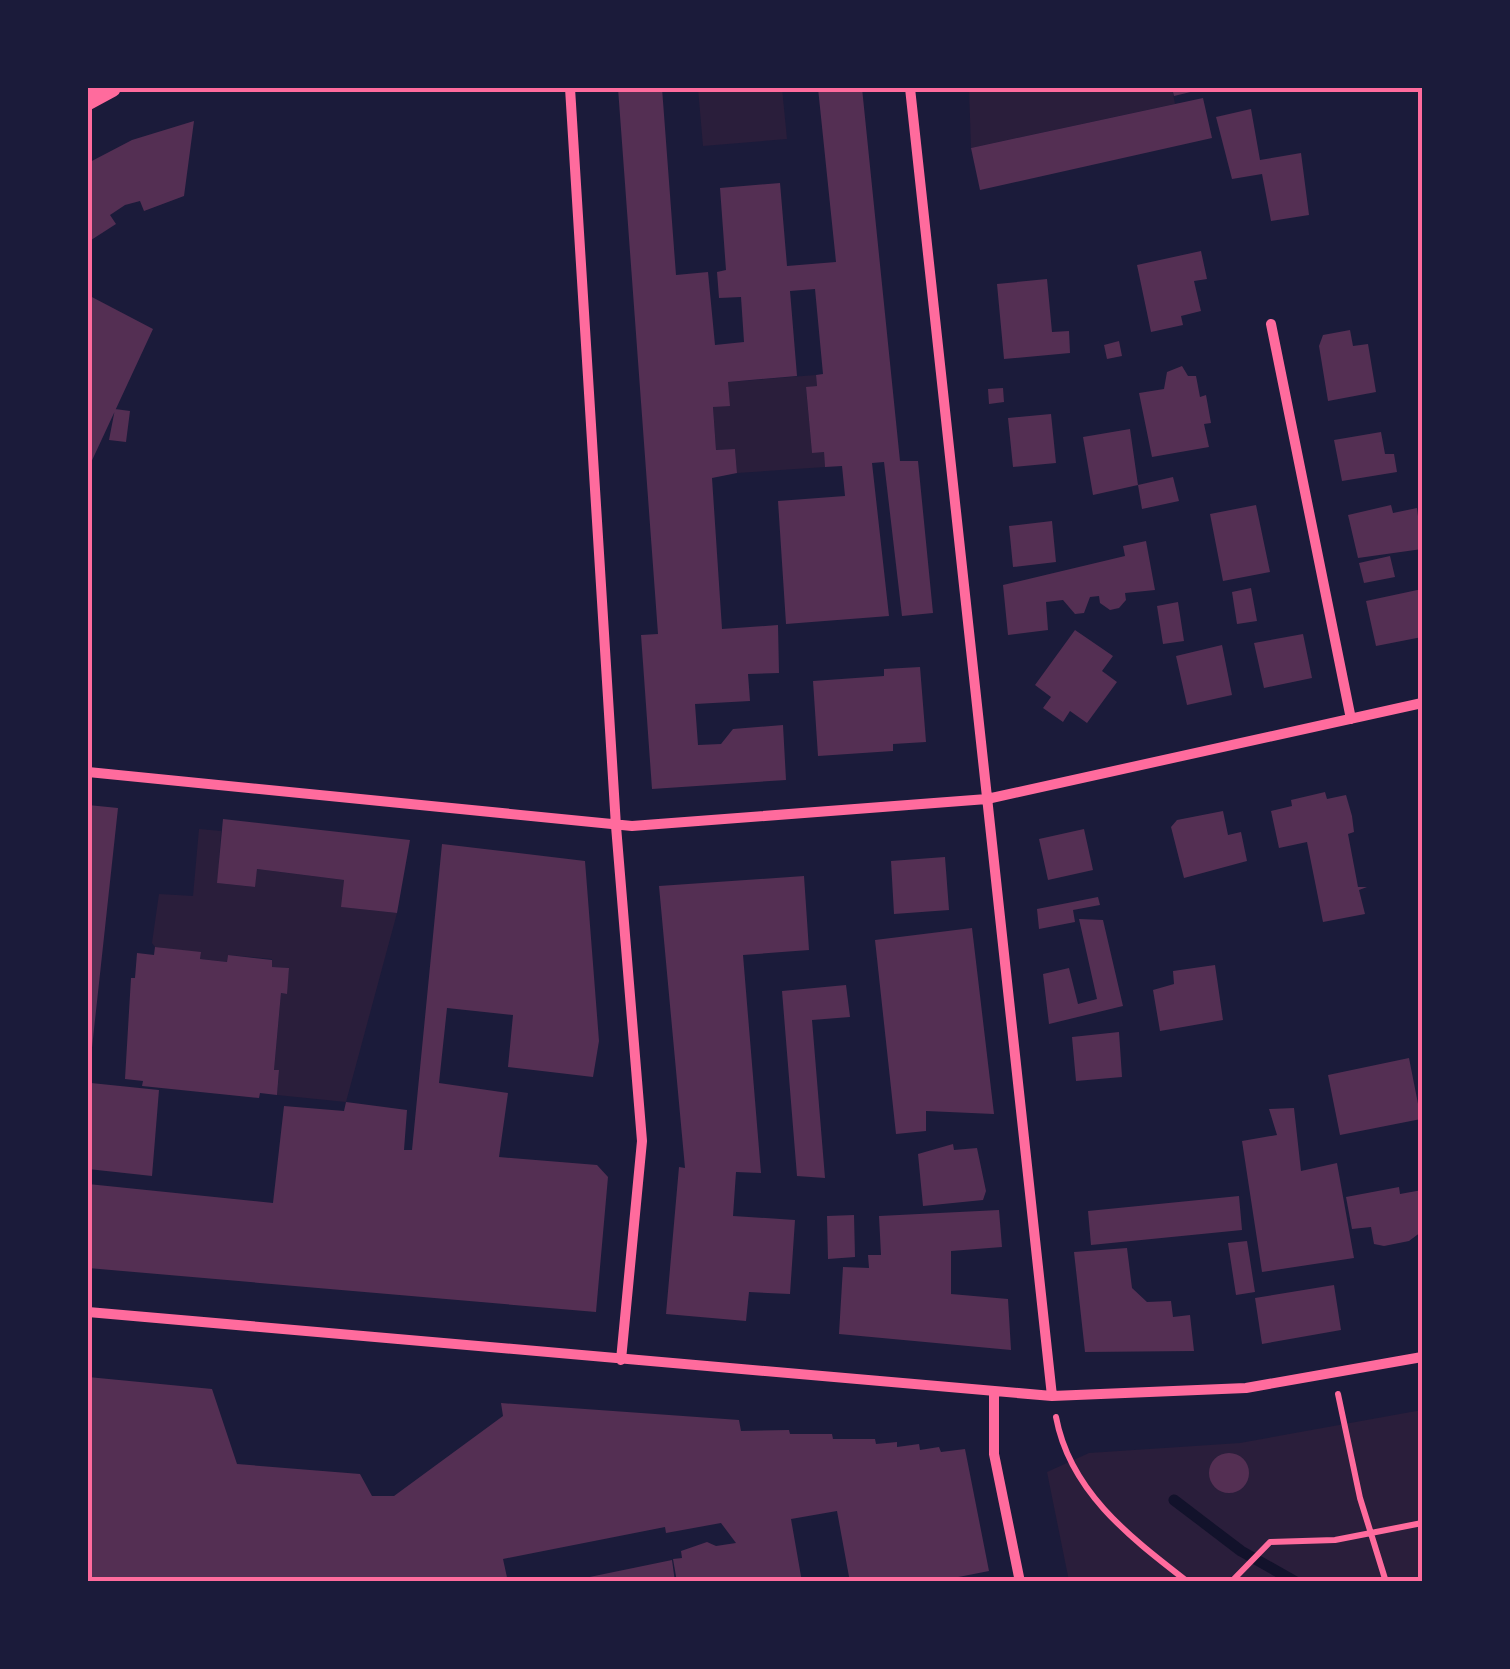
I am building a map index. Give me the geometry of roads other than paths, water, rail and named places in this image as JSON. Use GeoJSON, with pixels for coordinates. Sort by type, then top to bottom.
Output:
{"type":"FeatureCollection","features":[{"type":"Feature","properties":{"kind":"street"},"geometry":{"type":"LineString","coordinates":[[88,101],[112,88]]}},
{"type":"Feature","properties":{"kind":"street"},"geometry":{"type":"LineString","coordinates":[[570,88],[616,826],[642,1141],[620,1360]]}},
{"type":"Feature","properties":{"kind":"street"},"geometry":{"type":"LineString","coordinates":[[910,88],[1052,1396]]}},
{"type":"Feature","properties":{"kind":"street"},"geometry":{"type":"LineString","coordinates":[[1271,324],[1351,719]]}},
{"type":"Feature","properties":{"kind":"street"},"geometry":{"type":"LineString","coordinates":[[88,772],[616,826],[987,799],[1422,704]]}},
{"type":"Feature","properties":{"kind":"street"},"geometry":{"type":"LineString","coordinates":[[88,1312],[1052,1396],[1186,1394],[1334,1376],[1422,1357]]}},
{"type":"Feature","properties":{"kind":"street"},"geometry":{"type":"LineString","coordinates":[[994,1393],[994,1454],[1020,1582]]}},
{"type":"Feature","properties":{"kind":"waterway"},"geometry":{"type":"LineString","coordinates":[[1174,1500],[1241,1551],[1296,1582]]}}]}
